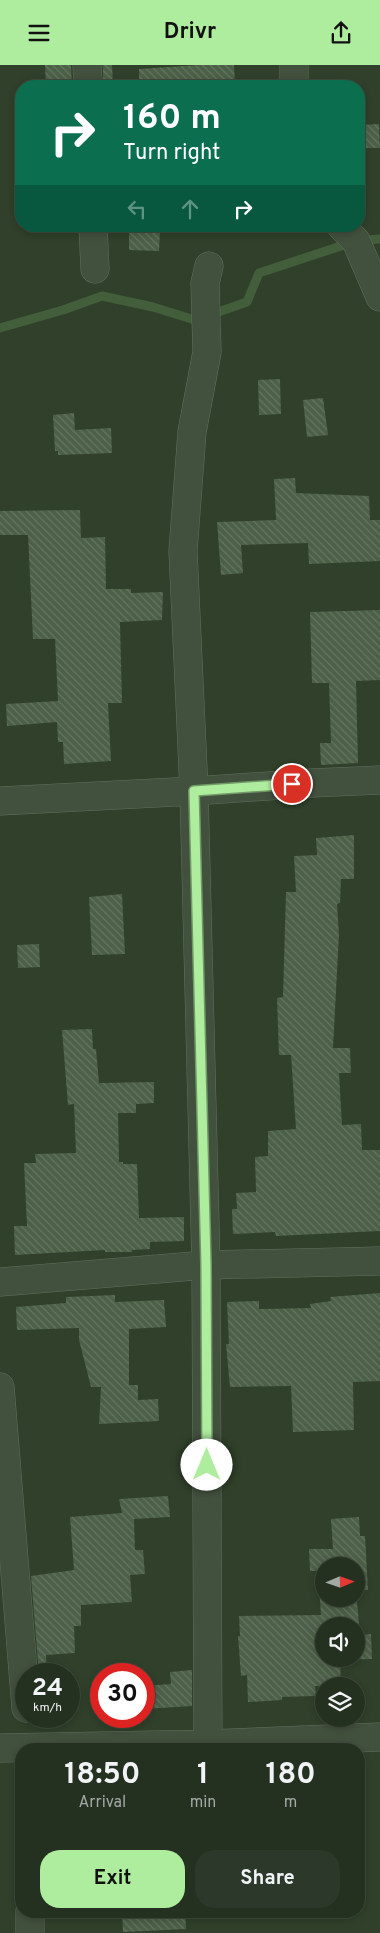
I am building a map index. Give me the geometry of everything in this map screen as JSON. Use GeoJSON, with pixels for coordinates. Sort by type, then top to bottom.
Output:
{"type":"FeatureCollection","features":[{"type":"Feature","properties":{"kind":"street"},"geometry":{"type":"LineString","coordinates":[[87,65],[88,80]]}},
{"type":"Feature","properties":{"kind":"street"},"geometry":{"type":"LineString","coordinates":[[294,65],[294,80]]}},
{"type":"Feature","properties":{"kind":"street"},"geometry":{"type":"LineString","coordinates":[[93,232],[94,269]]}},
{"type":"Feature","properties":{"kind":"street"},"geometry":{"type":"LineString","coordinates":[[347,232],[356,241],[380,297]]}},
{"type":"Feature","properties":{"kind":"street"},"geometry":{"type":"LineString","coordinates":[[208,1743],[206,1265],[194,791],[183,551],[192,432],[207,352],[205,283],[209,266]]}},
{"type":"Feature","properties":{"kind":"street"},"geometry":{"type":"LineString","coordinates":[[0,801],[312,783],[380,781]]}},
{"type":"Feature","properties":{"kind":"street"},"geometry":{"type":"LineString","coordinates":[[0,1282],[206,1265],[380,1261]]}},
{"type":"Feature","properties":{"kind":"street"},"geometry":{"type":"LineString","coordinates":[[0,1387],[22,1663]]}},
{"type":"Feature","properties":{"kind":"street"},"geometry":{"type":"LineString","coordinates":[[28,1728],[29,1743]]}},
{"type":"Feature","properties":{"kind":"street"},"geometry":{"type":"LineString","coordinates":[[233,1743],[380,1737]]}},
{"type":"Feature","properties":{"kind":"street"},"geometry":{"type":"LineString","coordinates":[[0,1748],[15,1747]]}},
{"type":"Feature","properties":{"kind":"street"},"geometry":{"type":"LineString","coordinates":[[30,1918],[30,1933]]}},
{"type":"Feature","properties":{"kind":"building"},"geometry":{"type":"Polygon","coordinates":[[[45,65],[71,65],[72,80],[46,80],[45,65]]]}},
{"type":"Feature","properties":{"kind":"building"},"geometry":{"type":"Polygon","coordinates":[[[103,65],[112,65],[113,80],[103,80],[103,65]]]}},
{"type":"Feature","properties":{"kind":"building"},"geometry":{"type":"Polygon","coordinates":[[[234,65],[235,80],[139,80],[139,69],[234,65]]]}},
{"type":"Feature","properties":{"kind":"building"},"geometry":{"type":"Polygon","coordinates":[[[379,124],[380,148],[365,148],[365,125],[379,124]]]}},
{"type":"Feature","properties":{"kind":"building"},"geometry":{"type":"Polygon","coordinates":[[[129,232],[160,232],[159,251],[129,250],[129,232]]]}},
{"type":"Feature","properties":{"kind":"building"},"geometry":{"type":"Polygon","coordinates":[[[280,379],[281,414],[259,415],[258,380],[280,379]]]}},
{"type":"Feature","properties":{"kind":"building"},"geometry":{"type":"Polygon","coordinates":[[[323,398],[328,435],[307,437],[303,400],[323,398]]]}},
{"type":"Feature","properties":{"kind":"building"},"geometry":{"type":"Polygon","coordinates":[[[74,413],[75,430],[111,428],[112,453],[58,455],[58,451],[55,451],[53,415],[74,413]]]}},
{"type":"Feature","properties":{"kind":"building"},"geometry":{"type":"Polygon","coordinates":[[[295,478],[296,493],[369,496],[370,520],[380,520],[380,561],[309,564],[308,543],[241,545],[243,573],[221,575],[217,522],[276,520],[274,479],[295,478]]]}},
{"type":"Feature","properties":{"kind":"building"},"geometry":{"type":"Polygon","coordinates":[[[80,510],[81,538],[105,537],[106,589],[131,589],[131,593],[163,592],[162,620],[120,622],[122,703],[108,703],[111,761],[64,764],[63,742],[58,742],[57,722],[7,726],[6,704],[58,701],[55,639],[33,639],[28,535],[0,535],[0,511],[80,510]]]}},
{"type":"Feature","properties":{"kind":"building"},"geometry":{"type":"Polygon","coordinates":[[[380,610],[380,680],[356,681],[358,763],[321,765],[320,743],[331,743],[329,683],[312,683],[310,612],[380,610]]]}},
{"type":"Feature","properties":{"kind":"building"},"geometry":{"type":"Polygon","coordinates":[[[354,835],[354,879],[341,879],[340,903],[337,904],[339,934],[333,1048],[350,1048],[351,1073],[339,1073],[342,1125],[361,1124],[362,1150],[380,1150],[380,1231],[276,1236],[275,1232],[233,1234],[232,1209],[237,1209],[236,1193],[256,1192],[255,1157],[268,1156],[268,1131],[296,1129],[291,1055],[279,1055],[277,998],[283,997],[286,892],[296,892],[294,856],[317,855],[316,838],[354,835]]]}},
{"type":"Feature","properties":{"kind":"building"},"geometry":{"type":"Polygon","coordinates":[[[122,894],[125,954],[92,955],[89,897],[122,894]]]}},
{"type":"Feature","properties":{"kind":"building"},"geometry":{"type":"Polygon","coordinates":[[[39,944],[40,967],[18,968],[17,945],[39,944]]]}},
{"type":"Feature","properties":{"kind":"building"},"geometry":{"type":"Polygon","coordinates":[[[92,1029],[93,1049],[96,1049],[99,1083],[154,1082],[154,1103],[136,1104],[136,1113],[118,1113],[119,1162],[123,1162],[123,1164],[137,1164],[139,1218],[184,1217],[184,1241],[150,1242],[150,1249],[132,1250],[132,1252],[105,1252],[105,1250],[15,1255],[14,1226],[27,1226],[24,1163],[36,1163],[35,1154],[76,1153],[74,1104],[68,1105],[62,1030],[92,1029]]]}},
{"type":"Feature","properties":{"kind":"building"},"geometry":{"type":"Polygon","coordinates":[[[380,1293],[380,1381],[353,1382],[354,1430],[293,1432],[291,1386],[230,1387],[226,1344],[229,1344],[227,1302],[259,1301],[259,1309],[311,1308],[310,1304],[331,1301],[330,1297],[380,1293]]]}},
{"type":"Feature","properties":{"kind":"building"},"geometry":{"type":"Polygon","coordinates":[[[115,1295],[115,1302],[164,1300],[166,1327],[129,1329],[129,1385],[138,1385],[138,1400],[158,1399],[159,1421],[99,1424],[101,1387],[91,1387],[79,1340],[79,1328],[17,1330],[16,1307],[66,1303],[66,1297],[115,1295]]]}},
{"type":"Feature","properties":{"kind":"building"},"geometry":{"type":"Polygon","coordinates":[[[168,1496],[170,1517],[134,1519],[135,1550],[143,1550],[145,1574],[130,1575],[132,1602],[81,1605],[81,1626],[74,1626],[75,1653],[46,1655],[46,1663],[38,1663],[31,1576],[74,1570],[70,1517],[122,1513],[119,1499],[168,1496]]]}},
{"type":"Feature","properties":{"kind":"building"},"geometry":{"type":"Polygon","coordinates":[[[359,1517],[360,1536],[365,1536],[368,1590],[365,1590],[365,1557],[315,1557],[315,1571],[310,1571],[309,1549],[333,1549],[331,1519],[359,1517]]]}},
{"type":"Feature","properties":{"kind":"building"},"geometry":{"type":"Polygon","coordinates":[[[320,1607],[357,1607],[358,1617],[315,1617],[315,1667],[341,1667],[340,1677],[315,1677],[315,1696],[282,1697],[282,1700],[248,1702],[247,1675],[241,1676],[238,1636],[240,1636],[239,1616],[321,1615],[320,1607]]]}},
{"type":"Feature","properties":{"kind":"building"},"geometry":{"type":"Polygon","coordinates":[[[371,1634],[372,1659],[365,1659],[365,1635],[371,1634]]]}},
{"type":"Feature","properties":{"kind":"building"},"geometry":{"type":"Polygon","coordinates":[[[192,1670],[192,1706],[155,1708],[155,1685],[171,1684],[170,1672],[192,1670]]]}},
{"type":"Feature","properties":{"kind":"building"},"geometry":{"type":"Polygon","coordinates":[[[122,1918],[185,1918],[186,1929],[123,1932],[122,1918]]]}},
{"type":"Feature","properties":{"kind":"waterway"},"geometry":{"type":"LineString","coordinates":[[0,328],[63,310],[102,296],[153,307],[195,320],[247,302],[259,273],[356,241],[380,239]]}},
{"type":"Feature","properties":{"kind":"route"},"geometry":{"type":"LineString","coordinates":[[207,1465],[206,1265],[194,791],[292,784]]}}]}
